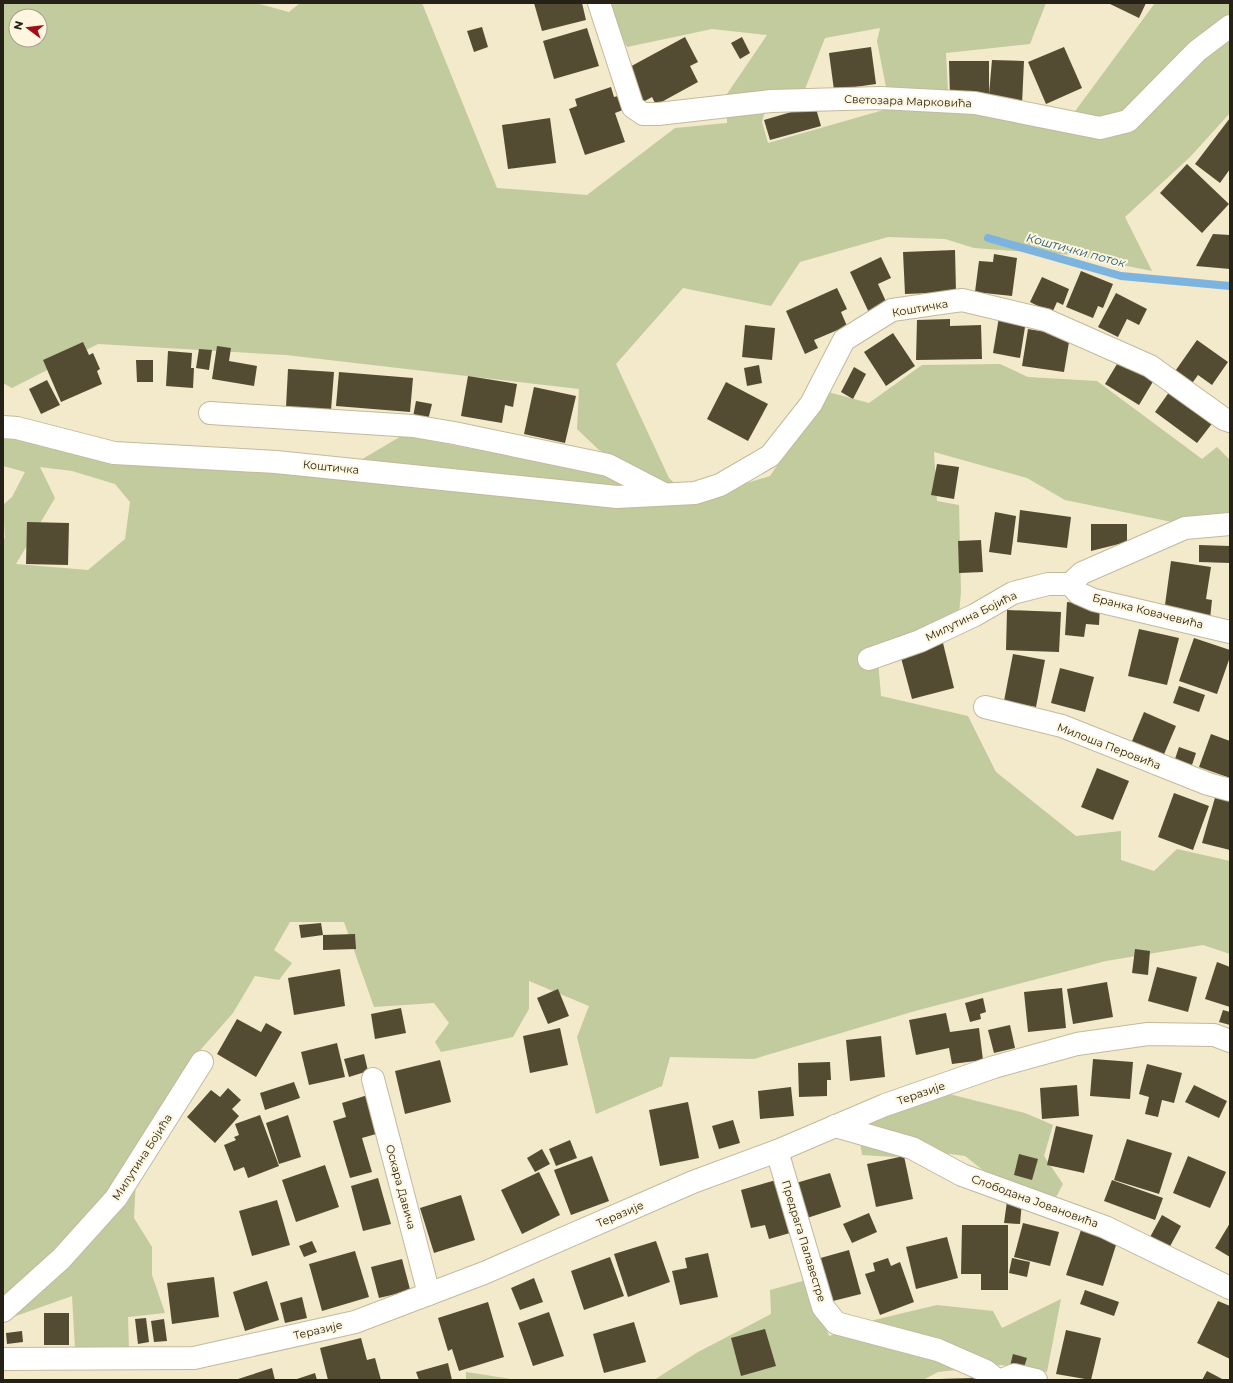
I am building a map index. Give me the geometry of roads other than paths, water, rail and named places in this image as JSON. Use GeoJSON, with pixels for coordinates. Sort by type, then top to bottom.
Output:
{"type":"FeatureCollection","features":[{"type":"Feature","properties":{"kind":"street","name":"Светозара Марковића"},"geometry":{"type":"LineString","coordinates":[[599,3],[633,107],[643,114],[658,114],[771,101],[881,98],[975,103],[1100,128],[1128,121],[1197,51],[1230,26]]}},
{"type":"Feature","properties":{"kind":"street","name":"Коштичка"},"geometry":{"type":"LineString","coordinates":[[3,427],[17,428],[114,453],[276,462],[617,497],[662,493],[695,493],[720,484],[770,456],[811,404],[844,340],[892,310],[962,300],[1046,320],[1150,366],[1224,419],[1230,421]]}},
{"type":"Feature","properties":{"kind":"street","name":"Коштичка"},"geometry":{"type":"LineString","coordinates":[[210,413],[413,426],[454,433],[608,465],[662,493]]}},
{"type":"Feature","properties":{"kind":"street"},"geometry":{"type":"LineString","coordinates":[[1070,584],[1082,573],[1185,528],[1230,524]]}},
{"type":"Feature","properties":{"kind":"street","name":"Милутина Бојића"},"geometry":{"type":"LineString","coordinates":[[869,659],[920,641],[975,615],[1013,594],[1048,584],[1070,584]]}},
{"type":"Feature","properties":{"kind":"street","name":"Бранка Ковачевића"},"geometry":{"type":"LineString","coordinates":[[1070,584],[1078,593],[1094,600],[1230,632]]}},
{"type":"Feature","properties":{"kind":"street","name":"Милоша Перовића"},"geometry":{"type":"LineString","coordinates":[[985,707],[1062,726],[1208,784],[1230,790]]}},
{"type":"Feature","properties":{"kind":"street","name":"Теразије"},"geometry":{"type":"LineString","coordinates":[[3,1360],[194,1358],[355,1322],[484,1273],[693,1182],[777,1151],[885,1105],[994,1067],[1078,1044],[1148,1034],[1214,1035],[1230,1041]]}},
{"type":"Feature","properties":{"kind":"street","name":"Милутина Бојића"},"geometry":{"type":"LineString","coordinates":[[3,1311],[60,1259],[116,1198],[202,1062]]}},
{"type":"Feature","properties":{"kind":"street","name":"Оскара Давича"},"geometry":{"type":"LineString","coordinates":[[373,1079],[429,1294]]}},
{"type":"Feature","properties":{"kind":"street","name":"Слободана Јовановића"},"geometry":{"type":"LineString","coordinates":[[835,1126],[912,1148],[962,1175],[1105,1227],[1230,1288]]}},
{"type":"Feature","properties":{"kind":"street","name":"Предрага Палавестре"},"geometry":{"type":"LineString","coordinates":[[777,1151],[823,1307],[836,1323],[938,1350],[986,1371],[997,1380]]}},
{"type":"Feature","properties":{"kind":"street"},"geometry":{"type":"LineString","coordinates":[[1002,1380],[1014,1375],[1036,1380]]}},
{"type":"Feature","properties":{"kind":"waterway","name":"Коштички поток"},"geometry":{"type":"LineString","coordinates":[[988,238],[1121,276],[1230,286]]}}]}
